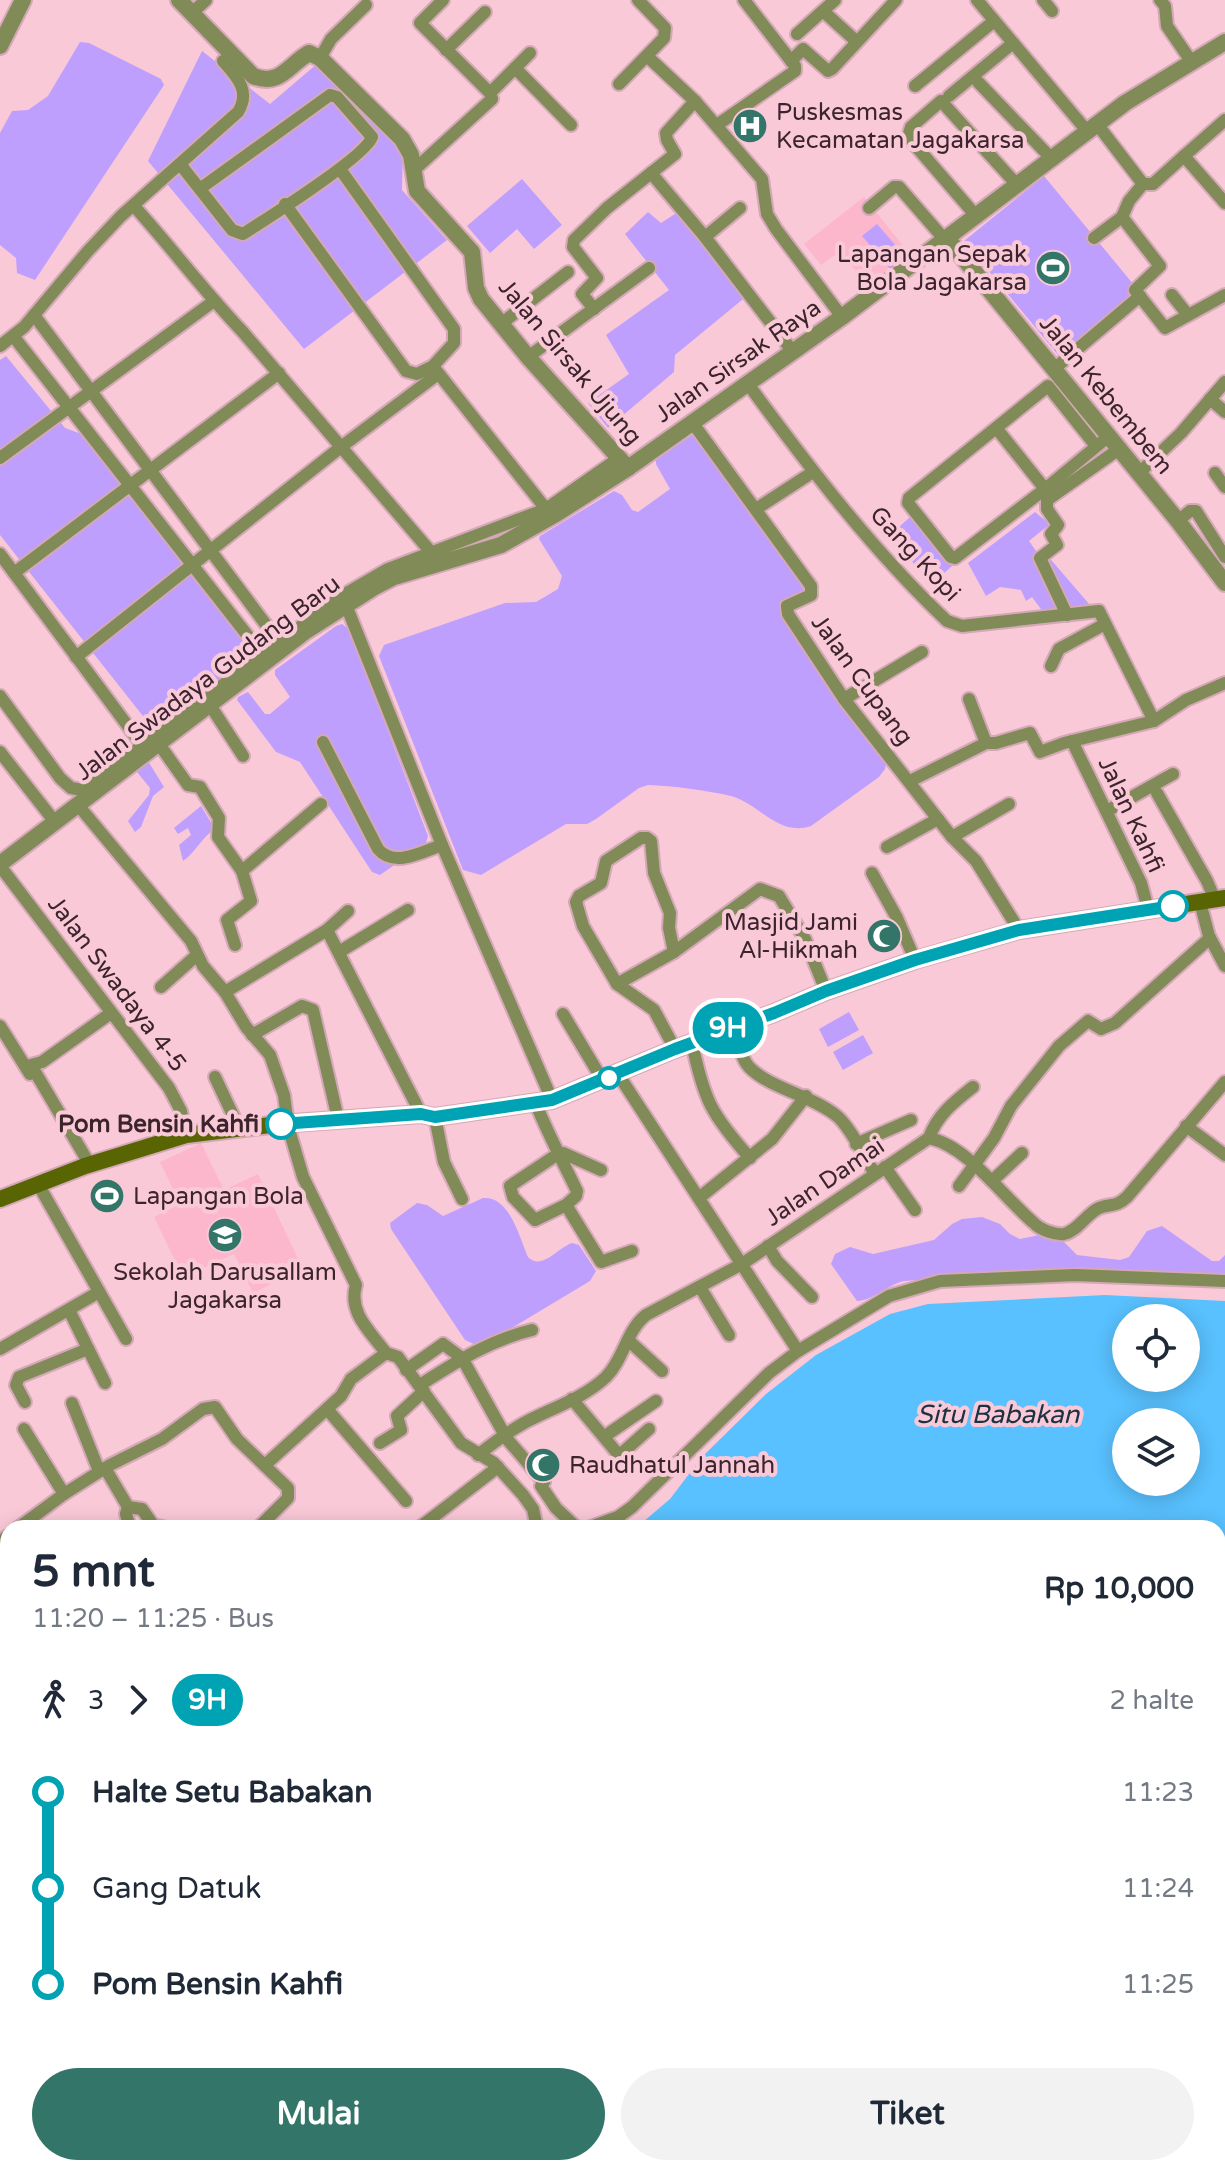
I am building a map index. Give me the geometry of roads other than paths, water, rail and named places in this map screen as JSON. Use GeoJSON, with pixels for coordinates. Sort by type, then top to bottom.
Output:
{"type":"FeatureCollection","features":[{"type":"Feature","properties":{"kind":"main road"},"geometry":{"type":"LineString","coordinates":[[0,1199],[43,1192],[87,1166],[186,1135],[239,1128],[289,1129],[338,1119],[543,1109],[603,1081],[622,1080],[675,1049],[694,1051],[826,991],[915,960],[1019,930],[1148,909],[1211,905]]}},
{"type":"Feature","properties":{"kind":"street"},"geometry":{"type":"LineString","coordinates":[[0,46],[22,0]]}},
{"type":"Feature","properties":{"kind":"street"},"geometry":{"type":"LineString","coordinates":[[179,0],[253,76],[274,80],[309,53],[320,58],[331,39],[366,5]]}},
{"type":"Feature","properties":{"kind":"street"},"geometry":{"type":"LineString","coordinates":[[193,12],[206,0]]}},
{"type":"Feature","properties":{"kind":"street"},"geometry":{"type":"LineString","coordinates":[[414,170],[486,108],[492,99],[490,93],[420,21],[443,0]]}},
{"type":"Feature","properties":{"kind":"street"},"geometry":{"type":"LineString","coordinates":[[619,84],[664,38],[665,28],[638,0]]}},
{"type":"Feature","properties":{"kind":"street"},"geometry":{"type":"LineString","coordinates":[[717,125],[793,75],[796,68],[744,0]]}},
{"type":"Feature","properties":{"kind":"street"},"geometry":{"type":"LineString","coordinates":[[797,34],[835,0]]}},
{"type":"Feature","properties":{"kind":"street"},"geometry":{"type":"LineString","coordinates":[[791,61],[803,49],[828,71],[896,0]]}},
{"type":"Feature","properties":{"kind":"street"},"geometry":{"type":"LineString","coordinates":[[1043,0],[1052,11]]}},
{"type":"Feature","properties":{"kind":"street"},"geometry":{"type":"LineString","coordinates":[[1160,0],[1165,8],[1167,26],[1191,61]]}},
{"type":"Feature","properties":{"kind":"street"},"geometry":{"type":"LineString","coordinates":[[984,3],[994,21],[1013,43],[1143,184],[1153,184],[1225,120]]}},
{"type":"Feature","properties":{"kind":"street"},"geometry":{"type":"LineString","coordinates":[[823,11],[856,41]]}},
{"type":"Feature","properties":{"kind":"street"},"geometry":{"type":"LineString","coordinates":[[446,50],[485,12]]}},
{"type":"Feature","properties":{"kind":"street"},"geometry":{"type":"LineString","coordinates":[[915,86],[994,21]]}},
{"type":"Feature","properties":{"kind":"street","name":"Jalan Sirsak Raya"},"geometry":{"type":"LineString","coordinates":[[624,463],[692,422],[842,317],[1092,127],[1225,42]]}},
{"type":"Feature","properties":{"kind":"street"},"geometry":{"type":"LineString","coordinates":[[949,96],[1013,43]]}},
{"type":"Feature","properties":{"kind":"street"},"geometry":{"type":"LineString","coordinates":[[490,93],[530,53]]}},
{"type":"Feature","properties":{"kind":"street"},"geometry":{"type":"LineString","coordinates":[[648,57],[740,146],[762,179],[767,214],[842,317]]}},
{"type":"Feature","properties":{"kind":"street","name":"Jalan Sirsak Ujung"},"geometry":{"type":"LineString","coordinates":[[320,58],[402,139],[411,155],[417,191],[472,252],[476,288],[481,299],[528,357],[624,463]]}},
{"type":"Feature","properties":{"kind":"street"},"geometry":{"type":"LineString","coordinates":[[0,346],[14,337],[88,251],[242,106],[244,95],[240,80],[223,61]]}},
{"type":"Feature","properties":{"kind":"street"},"geometry":{"type":"LineString","coordinates":[[515,68],[571,125]]}},
{"type":"Feature","properties":{"kind":"street"},"geometry":{"type":"LineString","coordinates":[[978,82],[1052,159]]}},
{"type":"Feature","properties":{"kind":"street"},"geometry":{"type":"LineString","coordinates":[[180,164],[228,225],[241,234],[340,169],[364,149],[372,137],[334,94],[201,188]]}},
{"type":"Feature","properties":{"kind":"street"},"geometry":{"type":"LineString","coordinates":[[594,309],[582,294],[597,278],[573,247],[574,240],[607,208],[676,153],[666,133],[695,101]]}},
{"type":"Feature","properties":{"kind":"street"},"geometry":{"type":"LineString","coordinates":[[977,217],[908,137],[911,127],[941,101],[1018,186]]}},
{"type":"Feature","properties":{"kind":"street"},"geometry":{"type":"LineString","coordinates":[[1184,156],[1225,203]]}},
{"type":"Feature","properties":{"kind":"street"},"geometry":{"type":"LineString","coordinates":[[76,657],[435,370],[454,343],[454,329],[340,169]]}},
{"type":"Feature","properties":{"kind":"street"},"geometry":{"type":"LineString","coordinates":[[651,173],[705,237],[793,352]]}},
{"type":"Feature","properties":{"kind":"street"},"geometry":{"type":"LineString","coordinates":[[1094,238],[1122,217],[1129,201],[1143,184]]}},
{"type":"Feature","properties":{"kind":"street"},"geometry":{"type":"LineString","coordinates":[[869,208],[894,187],[899,187],[946,239]]}},
{"type":"Feature","properties":{"kind":"street"},"geometry":{"type":"LineString","coordinates":[[285,204],[406,371],[417,374],[435,370]]}},
{"type":"Feature","properties":{"kind":"street"},"geometry":{"type":"LineString","coordinates":[[134,206],[430,551]]}},
{"type":"Feature","properties":{"kind":"street"},"geometry":{"type":"LineString","coordinates":[[705,237],[740,208]]}},
{"type":"Feature","properties":{"kind":"street"},"geometry":{"type":"LineString","coordinates":[[1122,217],[1160,266],[1136,288],[1165,328],[1225,295]]}},
{"type":"Feature","properties":{"kind":"street","name":"Jalan Kebembem"},"geometry":{"type":"LineString","coordinates":[[946,239],[1054,369],[1108,443],[1139,473],[1221,577]]}},
{"type":"Feature","properties":{"kind":"street"},"geometry":{"type":"LineString","coordinates":[[528,357],[649,268]]}},
{"type":"Feature","properties":{"kind":"street"},"geometry":{"type":"LineString","coordinates":[[502,323],[568,272]]}},
{"type":"Feature","properties":{"kind":"street"},"geometry":{"type":"LineString","coordinates":[[1172,295],[1188,315]]}},
{"type":"Feature","properties":{"kind":"street"},"geometry":{"type":"LineString","coordinates":[[1054,369],[1140,296]]}},
{"type":"Feature","properties":{"kind":"street"},"geometry":{"type":"LineString","coordinates":[[0,458],[214,301]]}},
{"type":"Feature","properties":{"kind":"street"},"geometry":{"type":"LineString","coordinates":[[34,315],[279,642]]}},
{"type":"Feature","properties":{"kind":"street"},"geometry":{"type":"LineString","coordinates":[[14,337],[262,654]]}},
{"type":"Feature","properties":{"kind":"street"},"geometry":{"type":"LineString","coordinates":[[435,370],[546,509]]}},
{"type":"Feature","properties":{"kind":"street"},"geometry":{"type":"LineString","coordinates":[[14,573],[279,373]]}},
{"type":"Feature","properties":{"kind":"street"},"geometry":{"type":"LineString","coordinates":[[1139,473],[1181,433],[1225,382]]}},
{"type":"Feature","properties":{"kind":"street","name":"Gang Kopi"},"geometry":{"type":"LineString","coordinates":[[748,384],[866,537],[947,621],[962,626],[1099,611],[1105,624]]}},
{"type":"Feature","properties":{"kind":"street"},"geometry":{"type":"LineString","coordinates":[[1048,386],[1108,443],[955,558],[908,503],[909,498],[1048,386]]}},
{"type":"Feature","properties":{"kind":"street"},"geometry":{"type":"LineString","coordinates":[[1210,399],[1225,412]]}},
{"type":"Feature","properties":{"kind":"street","name":"Jalan Cupang"},"geometry":{"type":"LineString","coordinates":[[692,422],[811,586],[811,595],[787,606],[785,610],[844,699],[952,837],[976,861],[1019,930]]}},
{"type":"Feature","properties":{"kind":"street"},"geometry":{"type":"LineString","coordinates":[[997,429],[1045,489]]}},
{"type":"Feature","properties":{"kind":"street"},"geometry":{"type":"LineString","coordinates":[[1067,615],[1040,558],[1057,545],[1051,534],[1058,525],[1047,509],[1047,500],[1108,443]]}},
{"type":"Feature","properties":{"kind":"street"},"geometry":{"type":"LineString","coordinates":[[0,696],[60,778],[71,788],[83,790],[150,744],[262,654],[340,597],[388,569],[430,551],[546,509],[624,463]]}},
{"type":"Feature","properties":{"kind":"street","name":"Jalan Swadaya Gudang Baru"},"geometry":{"type":"LineString","coordinates":[[0,865],[150,744],[210,705],[306,631],[346,605],[394,577],[514,538],[624,463]]}},
{"type":"Feature","properties":{"kind":"street"},"geometry":{"type":"LineString","coordinates":[[756,509],[813,472]]}},
{"type":"Feature","properties":{"kind":"street"},"geometry":{"type":"LineString","coordinates":[[1215,473],[1225,487]]}},
{"type":"Feature","properties":{"kind":"street"},"geometry":{"type":"LineString","coordinates":[[1178,521],[1190,511],[1196,511],[1225,557]]}},
{"type":"Feature","properties":{"kind":"street"},"geometry":{"type":"LineString","coordinates":[[0,554],[76,657],[188,785],[200,787],[219,818],[218,837],[242,871],[251,901],[227,920],[235,945]]}},
{"type":"Feature","properties":{"kind":"street"},"geometry":{"type":"LineString","coordinates":[[346,605],[442,845],[558,1154],[577,1191],[566,1205],[541,1220],[535,1220],[513,1197],[510,1186],[558,1154],[563,1153],[601,1170]]}},
{"type":"Feature","properties":{"kind":"street"},"geometry":{"type":"LineString","coordinates":[[1051,666],[1059,649],[1105,624],[1154,721]]}},
{"type":"Feature","properties":{"kind":"street"},"geometry":{"type":"LineString","coordinates":[[844,699],[922,652]]}},
{"type":"Feature","properties":{"kind":"street"},"geometry":{"type":"LineString","coordinates":[[910,781],[986,743],[1030,733],[1040,752],[1154,721],[1186,700],[1225,683]]}},
{"type":"Feature","properties":{"kind":"street"},"geometry":{"type":"LineString","coordinates":[[969,699],[986,743]]}},
{"type":"Feature","properties":{"kind":"street"},"geometry":{"type":"LineString","coordinates":[[210,705],[243,756]]}},
{"type":"Feature","properties":{"kind":"street","name":"Jalan Kahfi"},"geometry":{"type":"LineString","coordinates":[[1072,741],[1141,883],[1148,909]]}},
{"type":"Feature","properties":{"kind":"street"},"geometry":{"type":"LineString","coordinates":[[323,742],[378,849],[386,857],[409,856],[442,845]]}},
{"type":"Feature","properties":{"kind":"street"},"geometry":{"type":"LineString","coordinates":[[0,752],[55,822]]}},
{"type":"Feature","properties":{"kind":"street"},"geometry":{"type":"LineString","coordinates":[[1107,811],[1173,774]]}},
{"type":"Feature","properties":{"kind":"street"},"geometry":{"type":"LineString","coordinates":[[1157,793],[1207,881],[1215,940],[1225,966]]}},
{"type":"Feature","properties":{"kind":"street"},"geometry":{"type":"LineString","coordinates":[[242,871],[321,804]]}},
{"type":"Feature","properties":{"kind":"street"},"geometry":{"type":"LineString","coordinates":[[952,837],[1009,804]]}},
{"type":"Feature","properties":{"kind":"street"},"geometry":{"type":"LineString","coordinates":[[78,805],[191,941],[197,955],[252,1035],[270,1055],[284,1095],[289,1129],[303,1177],[356,1285],[352,1300],[357,1315],[386,1353],[398,1357],[461,1443],[498,1467],[533,1509],[535,1520]]}},
{"type":"Feature","properties":{"kind":"street"},"geometry":{"type":"LineString","coordinates":[[887,847],[938,819]]}},
{"type":"Feature","properties":{"kind":"street"},"geometry":{"type":"LineString","coordinates":[[674,952],[668,901],[654,873],[651,841],[645,837],[607,859],[601,883],[579,896],[576,902],[583,926],[617,984],[654,1010],[675,1049]]}},
{"type":"Feature","properties":{"kind":"street","name":"Jalan Swadaya 4-5"},"geometry":{"type":"LineString","coordinates":[[0,865],[169,1088],[181,1111],[186,1135]]}},
{"type":"Feature","properties":{"kind":"street"},"geometry":{"type":"LineString","coordinates":[[872,873],[897,918],[915,960]]}},
{"type":"Feature","properties":{"kind":"street"},"geometry":{"type":"LineString","coordinates":[[617,984],[674,952],[760,889],[779,896],[805,939],[826,991]]}},
{"type":"Feature","properties":{"kind":"street"},"geometry":{"type":"LineString","coordinates":[[339,952],[408,910]]}},
{"type":"Feature","properties":{"kind":"street"},"geometry":{"type":"LineString","coordinates":[[225,992],[327,930],[348,911]]}},
{"type":"Feature","properties":{"kind":"street"},"geometry":{"type":"LineString","coordinates":[[327,930],[428,1116],[444,1162],[462,1199]]}},
{"type":"Feature","properties":{"kind":"street"},"geometry":{"type":"LineString","coordinates":[[959,1186],[994,1138],[1011,1106],[1059,1046],[1088,1021],[1101,1029],[1115,1023],[1215,940]]}},
{"type":"Feature","properties":{"kind":"street"},"geometry":{"type":"LineString","coordinates":[[161,987],[197,955]]}},
{"type":"Feature","properties":{"kind":"street"},"geometry":{"type":"LineString","coordinates":[[252,1035],[292,1010],[302,1006],[313,1010],[338,1119]]}},
{"type":"Feature","properties":{"kind":"street"},"geometry":{"type":"LineString","coordinates":[[87,1166],[31,1065],[42,1062],[111,1013]]}},
{"type":"Feature","properties":{"kind":"street"},"geometry":{"type":"LineString","coordinates":[[563,1014],[603,1081]]}},
{"type":"Feature","properties":{"kind":"street"},"geometry":{"type":"LineString","coordinates":[[0,1026],[87,1166]]}},
{"type":"Feature","properties":{"kind":"street"},"geometry":{"type":"LineString","coordinates":[[737,1033],[747,1065],[767,1080],[806,1096],[839,1118],[856,1144],[915,1210]]}},
{"type":"Feature","properties":{"kind":"street"},"geometry":{"type":"LineString","coordinates":[[694,1051],[702,1092],[718,1121],[750,1158]]}},
{"type":"Feature","properties":{"kind":"street"},"geometry":{"type":"LineString","coordinates":[[215,1077],[239,1128]]}},
{"type":"Feature","properties":{"kind":"street"},"geometry":{"type":"LineString","coordinates":[[622,1080],[798,1351]]}},
{"type":"Feature","properties":{"kind":"street"},"geometry":{"type":"LineString","coordinates":[[973,1087],[948,1107],[934,1125],[929,1138],[943,1141],[974,1166],[1036,1226],[1061,1235],[1070,1232],[1098,1208],[1117,1206],[1127,1197],[1225,1082]]}},
{"type":"Feature","properties":{"kind":"street"},"geometry":{"type":"LineString","coordinates":[[699,1198],[772,1139],[806,1096]]}},
{"type":"Feature","properties":{"kind":"street"},"geometry":{"type":"LineString","coordinates":[[856,1144],[911,1120]]}},
{"type":"Feature","properties":{"kind":"street"},"geometry":{"type":"LineString","coordinates":[[1186,1126],[1225,1155]]}},
{"type":"Feature","properties":{"kind":"street","name":"Jalan Damai"},"geometry":{"type":"LineString","coordinates":[[478,1455],[505,1435],[572,1399],[606,1376],[634,1325],[646,1315],[742,1264],[929,1138]]}},
{"type":"Feature","properties":{"kind":"street"},"geometry":{"type":"LineString","coordinates":[[992,1181],[1022,1153]]}},
{"type":"Feature","properties":{"kind":"street"},"geometry":{"type":"LineString","coordinates":[[43,1192],[126,1339]]}},
{"type":"Feature","properties":{"kind":"street"},"geometry":{"type":"LineString","coordinates":[[566,1205],[600,1261],[607,1262],[632,1251]]}},
{"type":"Feature","properties":{"kind":"street"},"geometry":{"type":"LineString","coordinates":[[768,1246],[777,1261],[812,1297]]}},
{"type":"Feature","properties":{"kind":"street"},"geometry":{"type":"LineString","coordinates":[[610,1520],[632,1507],[769,1373],[798,1351],[889,1296],[940,1281],[1075,1275],[1225,1281]]}},
{"type":"Feature","properties":{"kind":"street"},"geometry":{"type":"LineString","coordinates":[[700,1287],[729,1335]]}},
{"type":"Feature","properties":{"kind":"street"},"geometry":{"type":"LineString","coordinates":[[0,1349],[99,1292]]}},
{"type":"Feature","properties":{"kind":"street"},"geometry":{"type":"LineString","coordinates":[[69,1310],[105,1383]]}},
{"type":"Feature","properties":{"kind":"street"},"geometry":{"type":"LineString","coordinates":[[380,1443],[401,1430],[397,1416],[422,1388],[462,1358],[505,1337],[532,1330]]}},
{"type":"Feature","properties":{"kind":"street"},"geometry":{"type":"LineString","coordinates":[[628,1340],[662,1371]]}},
{"type":"Feature","properties":{"kind":"street"},"geometry":{"type":"LineString","coordinates":[[406,1370],[443,1344],[462,1358],[505,1435],[544,1482],[541,1486],[569,1520]]}},
{"type":"Feature","properties":{"kind":"street"},"geometry":{"type":"LineString","coordinates":[[25,1402],[16,1385],[19,1377],[88,1349]]}},
{"type":"Feature","properties":{"kind":"street"},"geometry":{"type":"LineString","coordinates":[[265,1465],[341,1396],[351,1379],[386,1353]]}},
{"type":"Feature","properties":{"kind":"street"},"geometry":{"type":"LineString","coordinates":[[572,1399],[618,1454],[649,1429]]}},
{"type":"Feature","properties":{"kind":"street"},"geometry":{"type":"LineString","coordinates":[[605,1436],[656,1401]]}},
{"type":"Feature","properties":{"kind":"street"},"geometry":{"type":"LineString","coordinates":[[72,1403],[102,1470],[128,1507],[142,1509],[150,1520]]}},
{"type":"Feature","properties":{"kind":"street"},"geometry":{"type":"LineString","coordinates":[[29,1520],[102,1470],[162,1439],[203,1409],[215,1407],[237,1439],[288,1488],[288,1498],[268,1520]]}},
{"type":"Feature","properties":{"kind":"street"},"geometry":{"type":"LineString","coordinates":[[327,1409],[406,1501]]}},
{"type":"Feature","properties":{"kind":"street"},"geometry":{"type":"LineString","coordinates":[[24,1429],[64,1494]]}},
{"type":"Feature","properties":{"kind":"street"},"geometry":{"type":"LineString","coordinates":[[429,1520],[498,1467]]}},
{"type":"Feature","properties":{"kind":"street"},"geometry":{"type":"LineString","coordinates":[[128,1507],[128,1520]]}},
{"type":"Feature","properties":{"kind":"water","name":"Situ Babakan"},"geometry":{"type":"Polygon","coordinates":[[[1105,1295],[1225,1301],[1225,1520],[645,1520],[670,1499],[702,1457],[766,1394],[816,1355],[890,1314],[928,1304],[1105,1295]]]}},
{"type":"Feature","properties":{"kind":"place","name":"Puskesmas Kecamatan Jagakarsa"},"geometry":{"type":"Point","coordinates":[750,126]}},
{"type":"Feature","properties":{"kind":"place","name":"Lapangan Sepak Bola Jagakarsa"},"geometry":{"type":"Point","coordinates":[1053,268]}},
{"type":"Feature","properties":{"kind":"place","name":"Masjid Jami Al-Hikmah"},"geometry":{"type":"Point","coordinates":[884,936]}},
{"type":"Feature","properties":{"kind":"place","name":"Pom Bensin Kahfi"},"geometry":{"type":"Point","coordinates":[281,1124]}},
{"type":"Feature","properties":{"kind":"place","name":"Lapangan Bola"},"geometry":{"type":"Point","coordinates":[107,1196]}},
{"type":"Feature","properties":{"kind":"place","name":"Sekolah Darusallam Jagakarsa"},"geometry":{"type":"Point","coordinates":[225,1235]}},
{"type":"Feature","properties":{"kind":"place","name":"Raudhatul Jannah"},"geometry":{"type":"Point","coordinates":[543,1465]}}]}
